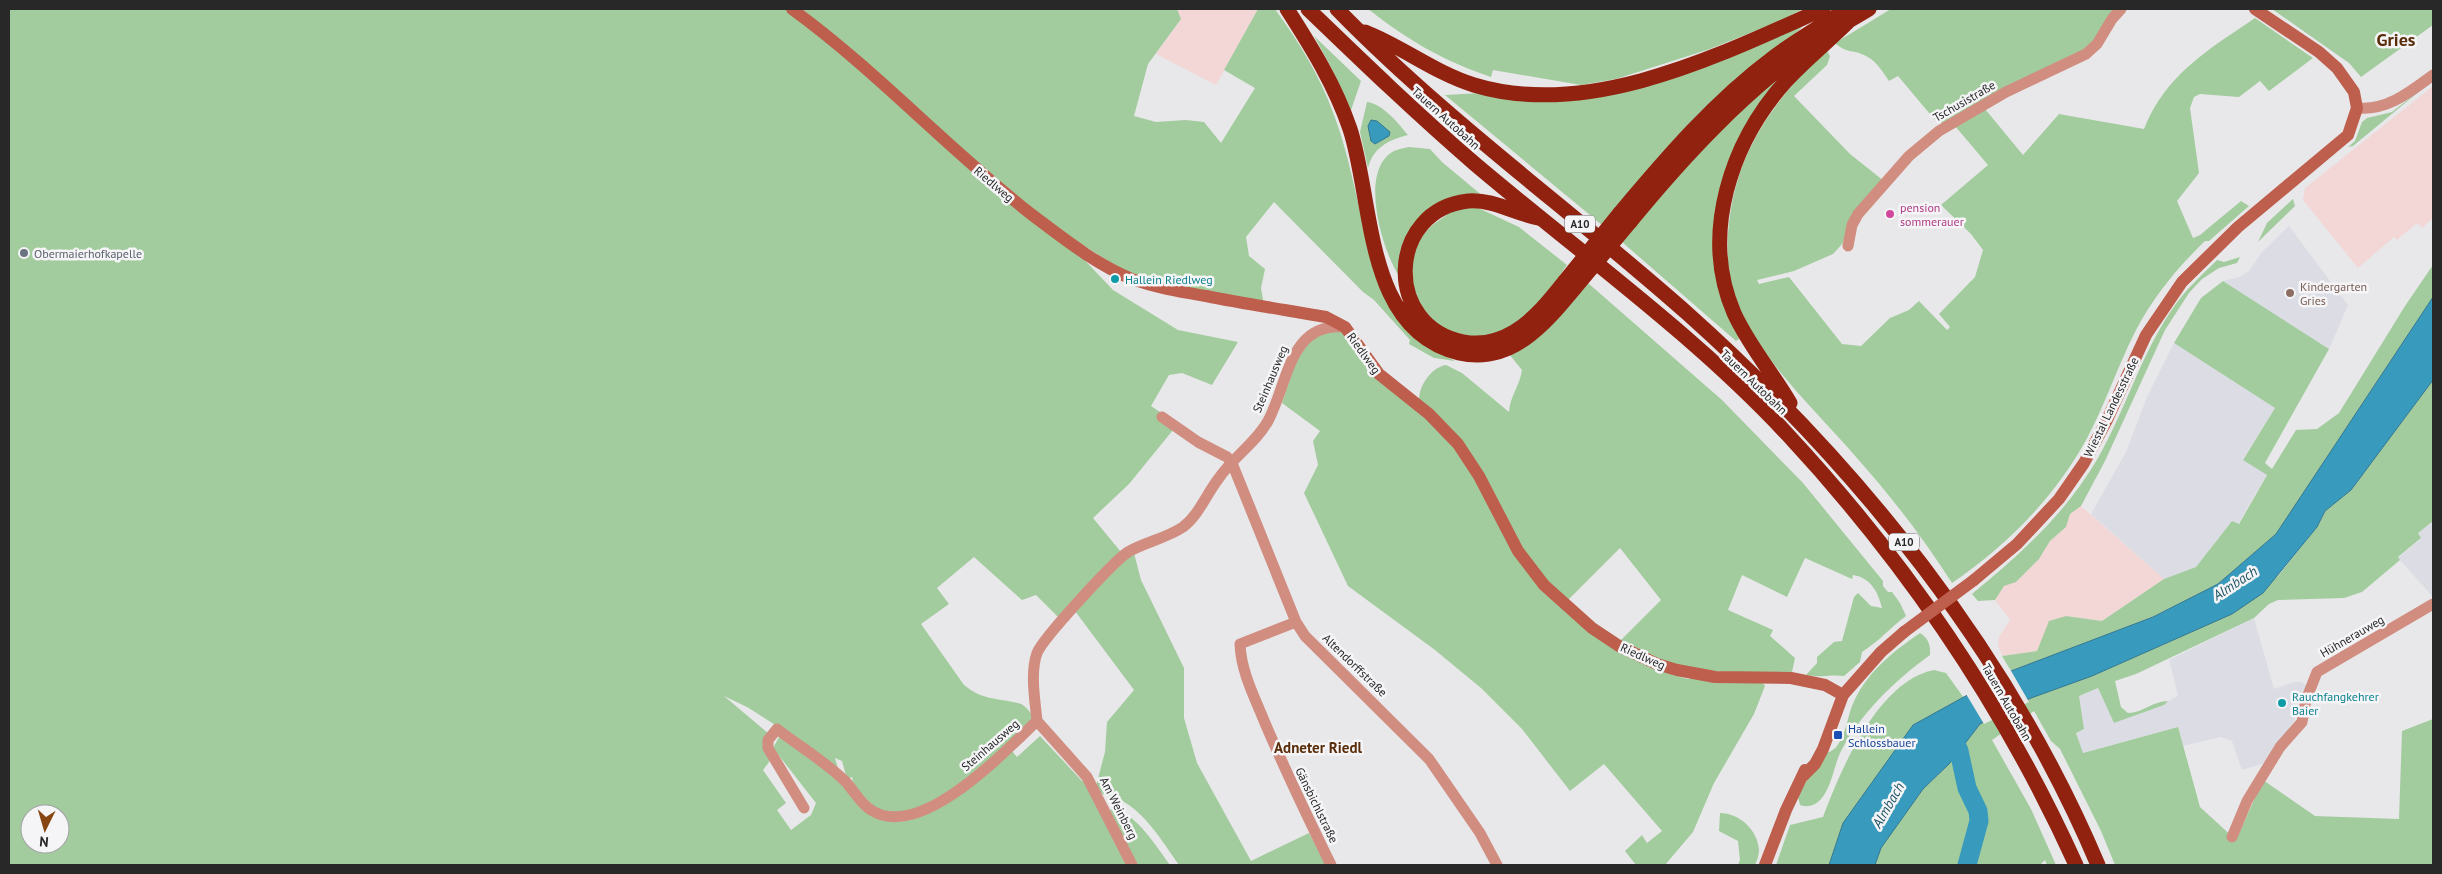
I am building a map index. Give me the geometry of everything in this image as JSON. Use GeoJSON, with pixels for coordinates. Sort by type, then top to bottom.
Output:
{"type":"FeatureCollection","features":[{"type":"Feature","properties":{"kind":"highway"},"geometry":{"type":"LineString","coordinates":[[1287,9],[1321,61],[1332,83],[1356,150],[1381,270],[1393,301],[1412,327],[1432,343],[1452,351],[1473,355],[1495,353],[1510,349],[1534,334],[1570,285],[1625,218],[1664,180],[1724,116],[1848,15],[1869,9]]}},
{"type":"Feature","properties":{"kind":"highway","name":"Tauern Autobahn"},"geometry":{"type":"LineString","coordinates":[[1308,9],[1395,93],[1474,163],[1662,316],[1787,434],[1856,513],[1902,570],[1979,682],[2014,743],[2076,865]]}},
{"type":"Feature","properties":{"kind":"highway","name":"Tauern Autobahn"},"geometry":{"type":"LineString","coordinates":[[1337,9],[1356,29],[1438,104],[1685,312],[1739,360],[1801,422],[1880,511],[1941,590],[1995,672],[2032,733],[2068,800],[2098,865]]}},
{"type":"Feature","properties":{"kind":"highway"},"geometry":{"type":"LineString","coordinates":[[1356,29],[1390,42],[1434,68],[1474,85],[1510,93],[1560,95],[1612,87],[1668,72],[1741,45],[1823,9]]}},
{"type":"Feature","properties":{"kind":"highway"},"geometry":{"type":"LineString","coordinates":[[1801,422],[1778,382],[1750,344],[1734,311],[1721,266],[1719,239],[1721,219],[1724,197],[1739,153],[1768,104],[1786,80],[1848,15]]}},
{"type":"Feature","properties":{"kind":"highway"},"geometry":{"type":"LineString","coordinates":[[1542,218],[1522,215],[1501,206],[1484,202],[1462,202],[1440,210],[1420,226],[1407,252],[1404,283],[1408,297],[1424,321],[1447,337],[1472,343],[1489,342],[1515,332],[1570,285]]}},
{"type":"Feature","properties":{"kind":"street","name":"Riedlweg"},"geometry":{"type":"LineString","coordinates":[[792,9],[879,78],[964,158],[1011,198],[1069,243],[1107,268],[1134,280],[1166,289],[1326,317],[1345,327],[1379,374],[1429,414],[1458,444],[1479,476],[1518,551],[1544,585],[1592,628],[1640,656],[1677,670],[1715,677],[1790,678],[1825,685],[1843,695]]}},
{"type":"Feature","properties":{"kind":"street","name":"Tschusistraße"},"geometry":{"type":"LineString","coordinates":[[1848,246],[1852,225],[1858,214],[1910,156],[1939,130],[2006,92],[2086,54],[2097,44],[2121,9]]}},
{"type":"Feature","properties":{"kind":"street"},"geometry":{"type":"LineString","coordinates":[[2255,9],[2319,52],[2337,68],[2354,92],[2357,108],[2372,110],[2387,106],[2433,75]]}},
{"type":"Feature","properties":{"kind":"street","name":"Wiestal Landesstraße"},"geometry":{"type":"LineString","coordinates":[[1765,865],[1786,810],[1803,776],[1815,764],[1823,748],[1830,732],[1832,719],[1843,695],[1881,652],[2017,544],[2059,499],[2084,463],[2106,422],[2146,335],[2182,282],[2238,227],[2348,135],[2357,108]]}},
{"type":"Feature","properties":{"kind":"street","name":"Steinhausweg"},"geometry":{"type":"LineString","coordinates":[[804,808],[768,748],[768,740],[777,729],[845,782],[870,810],[886,817],[900,818],[934,806],[966,783],[1037,721],[1034,667],[1038,652],[1048,635],[1126,554],[1185,526],[1232,463],[1264,429],[1278,403],[1301,343],[1320,328],[1345,327]]}},
{"type":"Feature","properties":{"kind":"street"},"geometry":{"type":"LineString","coordinates":[[1162,417],[1232,463]]}},
{"type":"Feature","properties":{"kind":"street","name":"Altendorffstraße"},"geometry":{"type":"LineString","coordinates":[[1232,463],[1296,622],[1305,636],[1429,759],[1480,833],[1497,865]]}},
{"type":"Feature","properties":{"kind":"street","name":"Hühnerauweg"},"geometry":{"type":"LineString","coordinates":[[2232,837],[2247,801],[2280,746],[2302,722],[2306,700],[2317,672],[2433,604]]}},
{"type":"Feature","properties":{"kind":"street","name":"Gänsbichlstraße"},"geometry":{"type":"LineString","coordinates":[[1296,622],[1240,644],[1240,653],[1245,675],[1293,789],[1331,865]]}},
{"type":"Feature","properties":{"kind":"street","name":"Am Weinberg"},"geometry":{"type":"LineString","coordinates":[[1037,721],[1087,777],[1132,865]]}},
{"type":"Feature","properties":{"kind":"shaded area"},"geometry":{"type":"Polygon","coordinates":[[[1177,9],[1258,9],[1216,85],[1156,54],[1181,19],[1177,9]]]}},
{"type":"Feature","properties":{"kind":"shaded area"},"geometry":{"type":"Polygon","coordinates":[[[2433,86],[2433,218],[2422,228],[2417,223],[2397,240],[2394,237],[2358,268],[2303,200],[2305,188],[2433,86]]]}},
{"type":"Feature","properties":{"kind":"shaded area","name":"Kindergarten Gries"},"geometry":{"type":"Polygon","coordinates":[[[2289,226],[2348,305],[2329,349],[2223,281],[2239,277],[2249,271],[2262,252],[2289,226]]]}},
{"type":"Feature","properties":{"kind":"shaded area"},"geometry":{"type":"Polygon","coordinates":[[[2174,343],[2275,408],[2243,459],[2267,474],[2238,524],[2232,521],[2196,567],[2164,579],[2091,514],[2126,452],[2147,397],[2174,343]]]}},
{"type":"Feature","properties":{"kind":"shaded area"},"geometry":{"type":"Polygon","coordinates":[[[2081,506],[2164,579],[2102,621],[2066,616],[2037,651],[2002,656],[1998,644],[1999,637],[2010,620],[1995,600],[2004,586],[2016,582],[2039,559],[2050,541],[2066,527],[2070,514],[2081,506]]]}},
{"type":"Feature","properties":{"kind":"shaded area"},"geometry":{"type":"Polygon","coordinates":[[[2433,521],[2433,597],[2398,558],[2421,539],[2418,533],[2433,521]]]}},
{"type":"Feature","properties":{"kind":"shaded area"},"geometry":{"type":"Polygon","coordinates":[[[2254,618],[2274,689],[2294,682],[2302,682],[2307,686],[2294,721],[2265,763],[2242,770],[2232,741],[2221,737],[2183,746],[2178,727],[2082,753],[2076,732],[2084,729],[2079,696],[2098,688],[2114,723],[2164,705],[2178,696],[2169,660],[2254,618]]]}},
{"type":"Feature","properties":{"kind":"green space"},"geometry":{"type":"Polygon","coordinates":[[[9,9],[785,9],[863,69],[1076,251],[1113,290],[1178,330],[1238,342],[1212,385],[1182,373],[1169,375],[1151,406],[1163,414],[1173,430],[1129,484],[1093,518],[1121,552],[1059,618],[1036,595],[1022,600],[974,557],[937,588],[949,604],[921,624],[964,685],[985,697],[1021,704],[1035,718],[998,753],[947,793],[903,815],[877,810],[854,786],[852,777],[847,779],[842,761],[835,758],[843,785],[873,816],[898,822],[910,820],[1011,750],[1017,757],[1040,736],[1082,781],[1085,779],[1129,865],[9,865],[9,9]],[[724,696],[768,733],[769,762],[763,770],[786,803],[777,810],[791,830],[811,815],[816,803],[773,748],[783,730],[747,707],[724,696]]]}},
{"type":"Feature","properties":{"kind":"green space"},"geometry":{"type":"Polygon","coordinates":[[[802,9],[1177,9],[1181,19],[1148,64],[1134,116],[1156,122],[1186,120],[1204,122],[1221,143],[1255,88],[1224,70],[1258,9],[1275,9],[1308,60],[1334,115],[1348,160],[1370,256],[1386,299],[1397,318],[1412,335],[1432,349],[1456,361],[1434,358],[1409,344],[1410,340],[1374,300],[1363,292],[1274,202],[1246,237],[1249,256],[1265,269],[1261,288],[1264,305],[1132,276],[1043,220],[802,9]]]}},
{"type":"Feature","properties":{"kind":"green space"},"geometry":{"type":"Polygon","coordinates":[[[1368,9],[1801,10],[1778,22],[1707,50],[1616,79],[1581,85],[1493,70],[1491,77],[1457,64],[1426,49],[1368,9]]]}},
{"type":"Feature","properties":{"kind":"green space"},"geometry":{"type":"Polygon","coordinates":[[[1891,9],[2117,9],[2086,50],[1944,124],[1935,120],[1898,76],[1889,81],[1878,66],[1868,57],[1843,49],[1835,43],[1891,9]]]}},
{"type":"Feature","properties":{"kind":"green space"},"geometry":{"type":"Polygon","coordinates":[[[2272,9],[2433,9],[2433,25],[2361,77],[2349,63],[2272,9]]]}},
{"type":"Feature","properties":{"kind":"green space"},"geometry":{"type":"Polygon","coordinates":[[[2255,18],[2313,58],[2269,91],[2260,81],[2239,97],[2200,94],[2194,97],[2190,108],[2199,173],[2177,201],[2193,238],[2200,235],[2241,201],[2249,206],[2209,241],[2205,241],[2158,294],[2136,330],[2087,439],[2052,491],[2005,541],[1952,583],[1919,534],[1882,487],[1775,365],[1760,345],[1737,302],[1729,273],[1729,223],[1741,171],[1761,127],[1790,88],[1826,49],[1830,56],[1827,65],[1794,96],[1850,154],[1884,181],[1848,224],[1843,243],[1833,254],[1794,271],[1757,280],[1759,284],[1789,277],[1842,344],[1861,346],[1890,318],[1909,310],[1919,301],[1947,330],[1950,327],[1939,314],[1975,277],[1983,250],[1971,234],[1941,205],[1988,165],[1955,126],[1985,109],[2023,155],[2059,114],[2144,129],[2153,110],[2176,78],[2205,53],[2255,18]]]}},
{"type":"Feature","properties":{"kind":"green space"},"geometry":{"type":"Polygon","coordinates":[[[1803,26],[1602,225],[1445,95],[1481,93],[1569,100],[1803,26]]]}},
{"type":"Feature","properties":{"kind":"green space"},"geometry":{"type":"Polygon","coordinates":[[[1314,36],[1361,81],[1350,113],[1331,67],[1314,36]]]}},
{"type":"Feature","properties":{"kind":"green space"},"geometry":{"type":"Polygon","coordinates":[[[1791,65],[1719,199],[1739,339],[1736,341],[1622,242],[1713,135],[1791,65]]]}},
{"type":"Feature","properties":{"kind":"green space"},"geometry":{"type":"Polygon","coordinates":[[[2433,80],[2353,146],[2348,147],[2355,141],[2362,122],[2367,118],[2392,112],[2433,80]]]}},
{"type":"Feature","properties":{"kind":"green space"},"geometry":{"type":"Polygon","coordinates":[[[1367,102],[1384,110],[1408,135],[1394,139],[1382,146],[1370,161],[1368,168],[1360,132],[1367,102]]]}},
{"type":"Feature","properties":{"kind":"green space"},"geometry":{"type":"Polygon","coordinates":[[[1409,147],[1430,149],[1442,162],[1484,197],[1430,211],[1399,276],[1392,264],[1380,230],[1375,192],[1377,175],[1383,161],[1394,151],[1409,147]]]}},
{"type":"Feature","properties":{"kind":"green space"},"geometry":{"type":"Polygon","coordinates":[[[2293,199],[2295,206],[2258,242],[2267,223],[2293,199]]]}},
{"type":"Feature","properties":{"kind":"green space"},"geometry":{"type":"Polygon","coordinates":[[[1476,207],[1519,227],[1567,265],[1542,299],[1518,322],[1510,327],[1483,336],[1458,334],[1437,323],[1421,306],[1412,285],[1411,263],[1419,240],[1438,221],[1454,210],[1476,207]]]}},
{"type":"Feature","properties":{"kind":"green space"},"geometry":{"type":"Polygon","coordinates":[[[2240,257],[2237,263],[2219,268],[2202,279],[2189,293],[2165,330],[2105,461],[2081,506],[2070,514],[2066,527],[2050,541],[2039,559],[2016,582],[2004,586],[1995,600],[1978,601],[1972,594],[2008,564],[2041,532],[2072,497],[2085,478],[2108,439],[2152,344],[2178,301],[2217,260],[2224,262],[2240,257]]]}},
{"type":"Feature","properties":{"kind":"green space"},"geometry":{"type":"Polygon","coordinates":[[[2433,265],[2433,297],[2276,534],[2218,584],[2153,617],[2011,671],[2002,656],[2037,651],[2049,621],[2066,616],[2102,621],[2164,579],[2196,567],[2232,521],[2239,524],[2267,475],[2243,460],[2275,408],[2174,343],[2201,298],[2223,281],[2329,349],[2265,463],[2272,469],[2296,430],[2317,429],[2339,413],[2405,306],[2433,265]]]}},
{"type":"Feature","properties":{"kind":"green space"},"geometry":{"type":"Polygon","coordinates":[[[1588,283],[1722,400],[1803,483],[1883,581],[1883,586],[1888,592],[1892,592],[1900,603],[1906,616],[1862,652],[1860,662],[1844,676],[1806,675],[1817,663],[1817,657],[1834,642],[1842,641],[1854,597],[1858,593],[1871,606],[1882,608],[1876,591],[1865,579],[1853,575],[1852,579],[1805,558],[1787,597],[1742,575],[1728,610],[1773,630],[1770,636],[1795,658],[1792,672],[1753,674],[1682,669],[1620,641],[1661,600],[1620,548],[1567,601],[1544,580],[1522,552],[1495,502],[1419,400],[1421,388],[1427,378],[1436,369],[1446,365],[1462,373],[1509,412],[1522,370],[1509,354],[1543,332],[1562,314],[1588,283]]]}},
{"type":"Feature","properties":{"kind":"green space"},"geometry":{"type":"Polygon","coordinates":[[[1338,330],[1348,335],[1414,407],[1457,447],[1547,593],[1673,675],[1688,679],[1693,677],[1763,683],[1765,686],[1754,714],[1714,783],[1693,832],[1665,865],[1636,865],[1625,851],[1642,835],[1647,843],[1662,831],[1604,764],[1570,791],[1522,729],[1481,688],[1435,650],[1348,586],[1304,493],[1318,465],[1313,441],[1320,431],[1282,403],[1297,357],[1318,333],[1338,330]]]}},
{"type":"Feature","properties":{"kind":"green space"},"geometry":{"type":"Polygon","coordinates":[[[2433,380],[2433,521],[2418,533],[2421,538],[2398,557],[2400,560],[2362,592],[2344,598],[2278,600],[2269,604],[2254,618],[2136,674],[2115,681],[2121,707],[2128,713],[2168,701],[2164,705],[2114,723],[2098,688],[2079,696],[2084,729],[2076,733],[2083,753],[2178,727],[2200,807],[2236,840],[2263,780],[2315,816],[2399,819],[2402,731],[2433,719],[2433,865],[2115,865],[2101,831],[2060,749],[2051,741],[2034,711],[1992,740],[2031,809],[2056,865],[2047,865],[2045,860],[2040,865],[1875,865],[1881,848],[1923,789],[1950,763],[1980,724],[2031,698],[2092,676],[2232,614],[2278,576],[2317,527],[2325,511],[2351,490],[2433,380]]]}},
{"type":"Feature","properties":{"kind":"green space"},"geometry":{"type":"Polygon","coordinates":[[[1134,553],[1141,580],[1184,668],[1184,718],[1197,763],[1251,861],[1309,833],[1326,865],[1179,865],[1153,828],[1137,812],[1119,799],[1100,793],[1096,786],[1105,752],[1107,722],[1134,690],[1075,611],[1113,569],[1134,553]]]}},
{"type":"Feature","properties":{"kind":"green space"},"geometry":{"type":"Polygon","coordinates":[[[1920,633],[1928,642],[1930,655],[1891,687],[1858,724],[1840,753],[1830,783],[1821,799],[1812,805],[1800,805],[1798,797],[1814,769],[1826,754],[1836,748],[1840,741],[1857,694],[1889,656],[1920,633]]]}},
{"type":"Feature","properties":{"kind":"green space"},"geometry":{"type":"Polygon","coordinates":[[[1934,670],[1946,673],[1964,698],[1913,725],[1843,823],[1829,865],[1776,865],[1790,825],[1823,817],[1851,752],[1879,709],[1896,691],[1914,678],[1934,670]]]}},
{"type":"Feature","properties":{"kind":"green space"},"geometry":{"type":"Polygon","coordinates":[[[1114,808],[1123,812],[1139,825],[1170,865],[1135,865],[1110,810],[1114,808]]]}},
{"type":"Feature","properties":{"kind":"green space"},"geometry":{"type":"Polygon","coordinates":[[[1720,813],[1740,819],[1751,830],[1758,843],[1759,850],[1755,865],[1738,865],[1740,860],[1738,841],[1719,831],[1720,813]]]}},
{"type":"Feature","properties":{"kind":"water"},"geometry":{"type":"Polygon","coordinates":[[[1371,120],[1377,121],[1390,132],[1389,136],[1375,144],[1371,141],[1368,126],[1371,120]]]}},
{"type":"Feature","properties":{"kind":"water"},"geometry":{"type":"Polygon","coordinates":[[[2433,297],[2433,380],[2351,490],[2325,511],[2317,527],[2263,593],[2232,614],[2092,676],[2031,698],[1980,724],[1950,763],[1923,789],[1881,848],[1875,865],[1829,865],[1843,823],[1913,725],[2011,671],[2153,617],[2218,584],[2276,534],[2433,297]]]}},
{"type":"Feature","properties":{"kind":"pier"},"geometry":{"type":"Polygon","coordinates":[[[2010,669],[2029,702],[1984,724],[1966,694],[2010,669]]]}},
{"type":"Feature","properties":{"kind":"waterway","name":"Almbach"},"geometry":{"type":"LineString","coordinates":[[1949,729],[1959,751],[1967,788],[1978,811],[1979,821],[1967,865]]}},
{"type":"Feature","properties":{"kind":"place","name":"pension sommerauer"},"geometry":{"type":"Point","coordinates":[1890,214]}},
{"type":"Feature","properties":{"kind":"place","name":"Obermaierhofkapelle"},"geometry":{"type":"Point","coordinates":[24,253]}},
{"type":"Feature","properties":{"kind":"place","name":"Hallein Riedlweg"},"geometry":{"type":"Point","coordinates":[1115,279]}},
{"type":"Feature","properties":{"kind":"place","name":"Kindergarten Gries"},"geometry":{"type":"Point","coordinates":[2290,293]}},
{"type":"Feature","properties":{"kind":"place","name":"Rauchfangkehrer Baier"},"geometry":{"type":"Point","coordinates":[2282,703]}},
{"type":"Feature","properties":{"kind":"place","name":"Hallein Schlossbauer"},"geometry":{"type":"Point","coordinates":[1838,735]}},
{"type":"Feature","properties":{"kind":"district","name":"Gries"},"geometry":{"type":"Point","coordinates":[2396,39]}},
{"type":"Feature","properties":{"kind":"district","name":"Adneter Riedl"},"geometry":{"type":"Point","coordinates":[1318,747]}}]}
